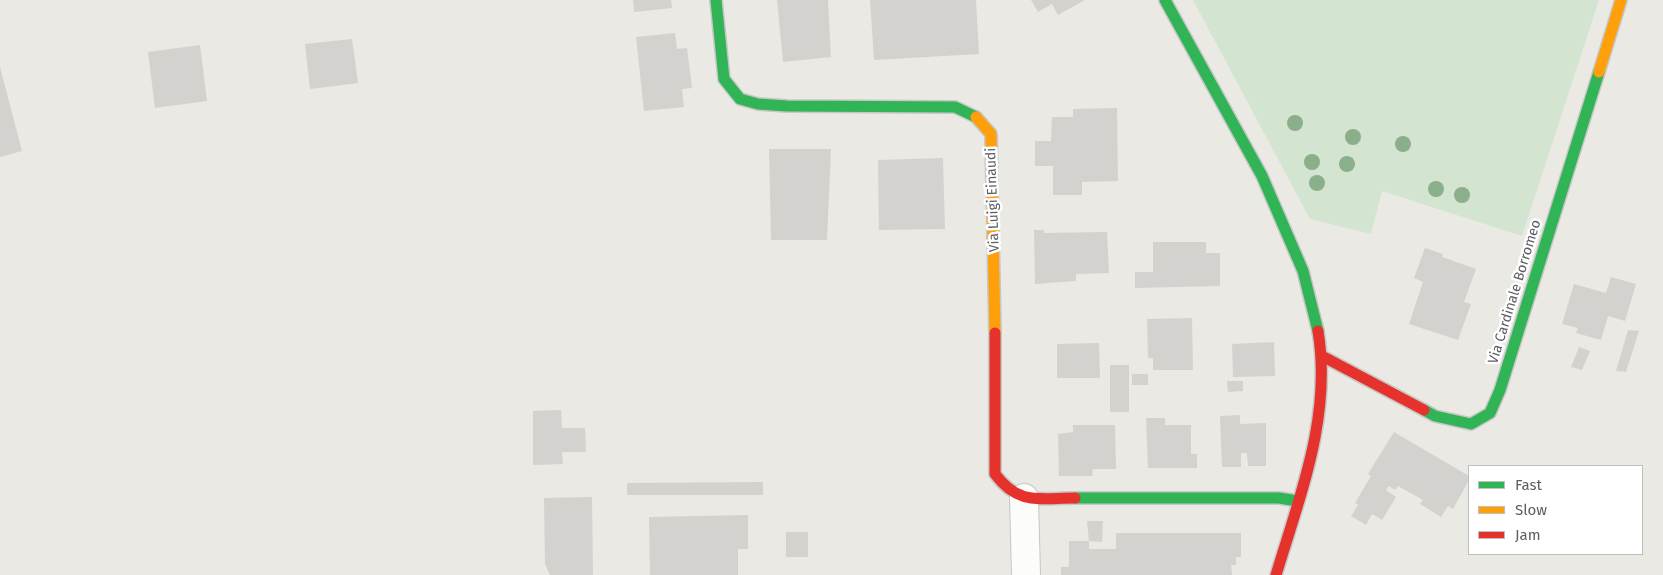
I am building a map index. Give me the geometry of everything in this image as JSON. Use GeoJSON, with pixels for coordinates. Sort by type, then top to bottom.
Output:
{"type":"FeatureCollection","features":[{"type":"Feature","properties":{"kind":"street","name":"Via Luigi Einaudi"},"geometry":{"type":"LineString","coordinates":[[716,0],[724,79],[740,99],[758,104],[786,106],[954,107],[978,118],[991,134],[995,256],[995,474],[1006,489],[1024,498]]}},
{"type":"Feature","properties":{"kind":"street"},"geometry":{"type":"LineString","coordinates":[[1165,0],[1262,176],[1287,231],[1318,325],[1322,356],[1320,416],[1315,445],[1276,575]]}},
{"type":"Feature","properties":{"kind":"street","name":"Via Cardinale Borromeo"},"geometry":{"type":"LineString","coordinates":[[1322,356],[1435,416],[1472,424],[1490,413],[1500,390],[1621,0]]}},
{"type":"Feature","properties":{"kind":"street"},"geometry":{"type":"LineString","coordinates":[[1026,575],[1024,498],[1279,498],[1298,501]]}},
{"type":"Feature","properties":{"kind":"green space"},"geometry":{"type":"Polygon","coordinates":[[[1193,0],[1599,0],[1522,236],[1382,191],[1371,234],[1310,219],[1193,0]]]}},
{"type":"Feature","properties":{"kind":"building"},"geometry":{"type":"Polygon","coordinates":[[[633,0],[671,0],[672,8],[634,12],[633,0]]]}},
{"type":"Feature","properties":{"kind":"building"},"geometry":{"type":"Polygon","coordinates":[[[777,0],[828,0],[831,57],[783,62],[777,0]]]}},
{"type":"Feature","properties":{"kind":"building"},"geometry":{"type":"Polygon","coordinates":[[[870,0],[976,0],[979,54],[874,60],[870,0]]]}},
{"type":"Feature","properties":{"kind":"building"},"geometry":{"type":"Polygon","coordinates":[[[1031,0],[1085,0],[1058,15],[1052,4],[1038,12],[1031,0]]]}},
{"type":"Feature","properties":{"kind":"building"},"geometry":{"type":"Polygon","coordinates":[[[675,33],[677,49],[687,48],[692,88],[682,89],[684,107],[644,111],[636,37],[675,33]]]}},
{"type":"Feature","properties":{"kind":"building"},"geometry":{"type":"Polygon","coordinates":[[[352,39],[358,83],[310,89],[305,44],[352,39]]]}},
{"type":"Feature","properties":{"kind":"building"},"geometry":{"type":"Polygon","coordinates":[[[200,45],[207,101],[155,108],[148,52],[200,45]]]}},
{"type":"Feature","properties":{"kind":"building"},"geometry":{"type":"Polygon","coordinates":[[[0,67],[22,151],[0,157],[0,67]]]}},
{"type":"Feature","properties":{"kind":"building"},"geometry":{"type":"Polygon","coordinates":[[[1117,108],[1118,181],[1082,182],[1082,195],[1053,195],[1053,166],[1035,166],[1035,141],[1051,141],[1052,117],[1073,117],[1073,109],[1117,108]]]}},
{"type":"Feature","properties":{"kind":"building"},"geometry":{"type":"Polygon","coordinates":[[[769,149],[831,149],[827,240],[771,240],[769,149]]]}},
{"type":"Feature","properties":{"kind":"building"},"geometry":{"type":"Polygon","coordinates":[[[943,158],[945,229],[879,230],[878,160],[943,158]]]}},
{"type":"Feature","properties":{"kind":"building"},"geometry":{"type":"Polygon","coordinates":[[[1034,230],[1044,230],[1044,233],[1107,232],[1109,273],[1076,274],[1076,281],[1035,284],[1034,230]]]}},
{"type":"Feature","properties":{"kind":"building"},"geometry":{"type":"Polygon","coordinates":[[[1153,242],[1206,242],[1206,253],[1220,253],[1220,286],[1135,288],[1135,272],[1153,272],[1153,242]]]}},
{"type":"Feature","properties":{"kind":"building"},"geometry":{"type":"Polygon","coordinates":[[[1425,248],[1443,254],[1442,257],[1476,269],[1464,302],[1471,304],[1458,340],[1409,324],[1423,282],[1414,278],[1425,248]]]}},
{"type":"Feature","properties":{"kind":"building"},"geometry":{"type":"Polygon","coordinates":[[[1611,277],[1636,284],[1625,321],[1608,316],[1601,340],[1576,333],[1578,328],[1562,324],[1574,284],[1606,293],[1611,277]]]}},
{"type":"Feature","properties":{"kind":"building"},"geometry":{"type":"Polygon","coordinates":[[[1192,318],[1193,370],[1153,370],[1153,358],[1148,358],[1147,319],[1192,318]]]}},
{"type":"Feature","properties":{"kind":"building"},"geometry":{"type":"Polygon","coordinates":[[[1628,330],[1639,331],[1626,372],[1616,371],[1628,330]]]}},
{"type":"Feature","properties":{"kind":"building"},"geometry":{"type":"Polygon","coordinates":[[[1274,342],[1275,376],[1233,377],[1232,344],[1274,342]]]}},
{"type":"Feature","properties":{"kind":"building"},"geometry":{"type":"Polygon","coordinates":[[[1099,343],[1100,378],[1057,378],[1057,344],[1099,343]]]}},
{"type":"Feature","properties":{"kind":"building"},"geometry":{"type":"Polygon","coordinates":[[[1579,347],[1590,351],[1582,370],[1571,367],[1579,347]]]}},
{"type":"Feature","properties":{"kind":"building"},"geometry":{"type":"Polygon","coordinates":[[[1110,365],[1129,365],[1129,412],[1110,412],[1110,365]]]}},
{"type":"Feature","properties":{"kind":"building"},"geometry":{"type":"Polygon","coordinates":[[[1132,374],[1148,374],[1148,385],[1132,385],[1132,374]]]}},
{"type":"Feature","properties":{"kind":"building"},"geometry":{"type":"Polygon","coordinates":[[[1227,381],[1243,381],[1243,391],[1228,392],[1227,381]]]}},
{"type":"Feature","properties":{"kind":"building"},"geometry":{"type":"Polygon","coordinates":[[[561,410],[562,428],[585,428],[586,452],[562,452],[563,464],[533,465],[533,411],[561,410]]]}},
{"type":"Feature","properties":{"kind":"building"},"geometry":{"type":"Polygon","coordinates":[[[1240,415],[1240,424],[1266,423],[1266,466],[1248,466],[1247,453],[1241,453],[1241,467],[1222,467],[1220,416],[1240,415]]]}},
{"type":"Feature","properties":{"kind":"building"},"geometry":{"type":"Polygon","coordinates":[[[1146,418],[1165,418],[1165,425],[1191,425],[1191,454],[1197,454],[1197,468],[1148,468],[1146,418]]]}},
{"type":"Feature","properties":{"kind":"building"},"geometry":{"type":"Polygon","coordinates":[[[1073,425],[1115,425],[1116,469],[1093,469],[1092,476],[1059,476],[1058,434],[1073,432],[1073,425]]]}},
{"type":"Feature","properties":{"kind":"building"},"geometry":{"type":"Polygon","coordinates":[[[1394,432],[1468,475],[1468,482],[1453,509],[1448,506],[1441,517],[1420,504],[1423,500],[1398,486],[1395,490],[1389,486],[1386,490],[1396,497],[1382,520],[1372,514],[1366,525],[1351,516],[1358,505],[1355,503],[1371,476],[1368,474],[1394,432]]]}},
{"type":"Feature","properties":{"kind":"building"},"geometry":{"type":"Polygon","coordinates":[[[763,482],[763,495],[627,495],[627,483],[763,482]]]}},
{"type":"Feature","properties":{"kind":"building"},"geometry":{"type":"Polygon","coordinates":[[[592,497],[593,575],[550,575],[545,564],[544,498],[592,497]]]}},
{"type":"Feature","properties":{"kind":"building"},"geometry":{"type":"Polygon","coordinates":[[[748,515],[748,549],[738,549],[738,575],[650,575],[649,517],[748,515]]]}},
{"type":"Feature","properties":{"kind":"building"},"geometry":{"type":"Polygon","coordinates":[[[1087,521],[1103,521],[1102,542],[1089,541],[1087,521]]]}},
{"type":"Feature","properties":{"kind":"building"},"geometry":{"type":"Polygon","coordinates":[[[786,532],[808,532],[808,557],[786,557],[786,532]]]}},
{"type":"Feature","properties":{"kind":"building"},"geometry":{"type":"Polygon","coordinates":[[[1116,533],[1241,533],[1241,557],[1236,557],[1236,565],[1231,565],[1232,575],[1061,575],[1061,567],[1069,567],[1069,541],[1089,541],[1089,549],[1116,549],[1116,533]]]}},
{"type":"Feature","properties":{"kind":"traffic: fast"},"geometry":{"type":"LineString","coordinates":[[716,0],[724,79],[740,99],[758,104],[787,106],[955,107],[976,117]]}},
{"type":"Feature","properties":{"kind":"traffic: fast"},"geometry":{"type":"LineString","coordinates":[[1165,0],[1262,176],[1303,271],[1318,331]]}},
{"type":"Feature","properties":{"kind":"traffic: fast"},"geometry":{"type":"LineString","coordinates":[[1424,410],[1435,416],[1471,424],[1490,413],[1500,390],[1599,72]]}},
{"type":"Feature","properties":{"kind":"traffic: fast"},"geometry":{"type":"LineString","coordinates":[[1075,498],[1279,498],[1298,501]]}},
{"type":"Feature","properties":{"kind":"traffic: slow"},"geometry":{"type":"LineString","coordinates":[[1599,72],[1621,0]]}},
{"type":"Feature","properties":{"kind":"traffic: slow"},"geometry":{"type":"LineString","coordinates":[[976,117],[991,134],[995,333]]}},
{"type":"Feature","properties":{"kind":"traffic: jam"},"geometry":{"type":"LineString","coordinates":[[1276,575],[1304,485],[1317,424],[1321,394],[1318,331]]}},
{"type":"Feature","properties":{"kind":"traffic: jam"},"geometry":{"type":"LineString","coordinates":[[995,333],[995,474],[1004,484],[1021,496],[1040,499],[1075,498]]}},
{"type":"Feature","properties":{"kind":"traffic: jam"},"geometry":{"type":"LineString","coordinates":[[1322,356],[1424,410]]}}]}
